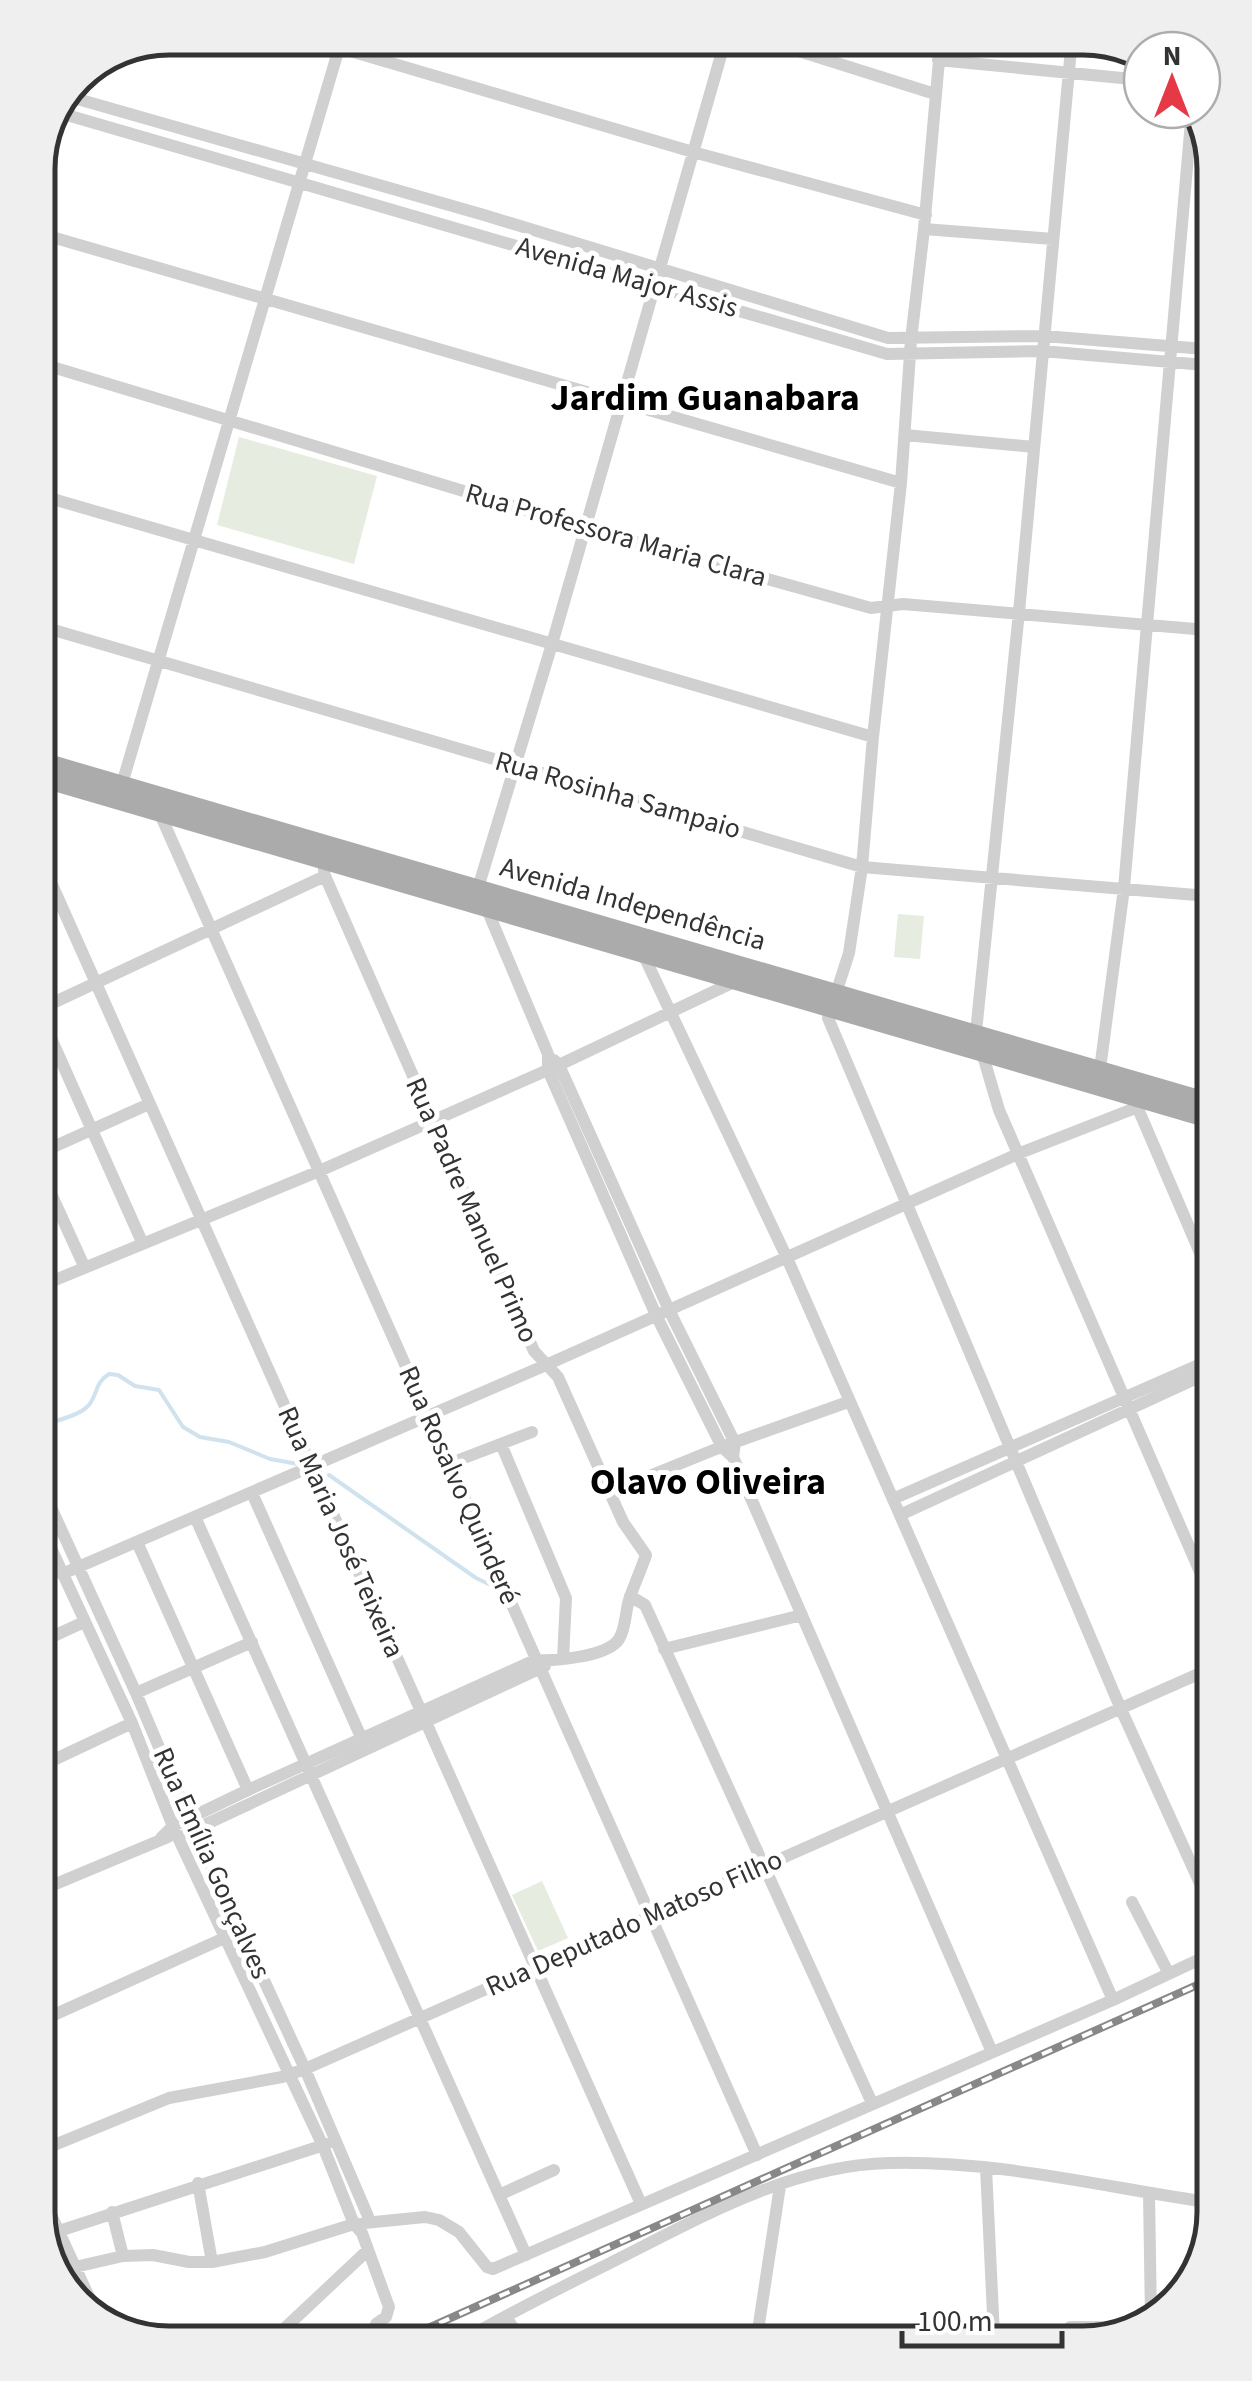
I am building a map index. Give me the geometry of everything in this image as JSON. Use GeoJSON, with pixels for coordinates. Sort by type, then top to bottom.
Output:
{"type":"FeatureCollection","features":[{"type":"Feature","properties":{"kind":"main road","name":"Avenida Independência"},"geometry":{"type":"LineString","coordinates":[[55,765],[122,784],[324,860],[478,888],[645,945],[834,999],[976,1032],[1197,1098]]}},
{"type":"Feature","properties":{"kind":"main road","name":"Avenida Independência"},"geometry":{"type":"LineString","coordinates":[[55,782],[486,908],[645,945]]}},
{"type":"Feature","properties":{"kind":"main road","name":"Avenida Independência"},"geometry":{"type":"LineString","coordinates":[[834,999],[981,1052],[1136,1102],[1197,1117]]}},
{"type":"Feature","properties":{"kind":"street"},"geometry":{"type":"LineString","coordinates":[[122,784],[337,55]]}},
{"type":"Feature","properties":{"kind":"street"},"geometry":{"type":"LineString","coordinates":[[383,55],[925,222],[1053,239]]}},
{"type":"Feature","properties":{"kind":"street"},"geometry":{"type":"LineString","coordinates":[[721,55],[657,286],[478,888],[663,1312],[730,1448],[992,2052]]}},
{"type":"Feature","properties":{"kind":"street"},"geometry":{"type":"LineString","coordinates":[[810,55],[934,94]]}},
{"type":"Feature","properties":{"kind":"street"},"geometry":{"type":"LineString","coordinates":[[938,55],[862,867],[849,953],[828,1018],[1008,1448],[1197,1877]]}},
{"type":"Feature","properties":{"kind":"street"},"geometry":{"type":"LineString","coordinates":[[1071,55],[976,1032],[999,1110],[1197,1563]]}},
{"type":"Feature","properties":{"kind":"street"},"geometry":{"type":"LineString","coordinates":[[938,60],[1122,78]]}},
{"type":"Feature","properties":{"kind":"street","name":"Avenida Major Assis"},"geometry":{"type":"LineString","coordinates":[[79,99],[484,214],[888,338],[1044,336],[1197,348]]}},
{"type":"Feature","properties":{"kind":"street"},"geometry":{"type":"LineString","coordinates":[[127,133],[134,113]]}},
{"type":"Feature","properties":{"kind":"street","name":"Avenida Major Assis"},"geometry":{"type":"LineString","coordinates":[[69,116],[887,354],[1042,351],[1197,364]]}},
{"type":"Feature","properties":{"kind":"street"},"geometry":{"type":"LineString","coordinates":[[1100,1069],[1124,888],[1190,132]]}},
{"type":"Feature","properties":{"kind":"street"},"geometry":{"type":"LineString","coordinates":[[478,234],[484,214]]}},
{"type":"Feature","properties":{"kind":"street"},"geometry":{"type":"LineString","coordinates":[[55,238],[901,483]]}},
{"type":"Feature","properties":{"kind":"street","name":"Rua Professora Maria Clara"},"geometry":{"type":"LineString","coordinates":[[55,369],[586,528],[871,608],[903,604],[1197,629]]}},
{"type":"Feature","properties":{"kind":"street"},"geometry":{"type":"LineString","coordinates":[[905,435],[1034,447]]}},
{"type":"Feature","properties":{"kind":"street"},"geometry":{"type":"LineString","coordinates":[[55,501],[873,737]]}},
{"type":"Feature","properties":{"kind":"street","name":"Rua Rosinha Sampaio"},"geometry":{"type":"LineString","coordinates":[[55,630],[862,867],[1197,895]]}},
{"type":"Feature","properties":{"kind":"street","name":"Rua Rosalvo Quinderé"},"geometry":{"type":"LineString","coordinates":[[160,814],[757,2155]]}},
{"type":"Feature","properties":{"kind":"street"},"geometry":{"type":"LineString","coordinates":[[55,1002],[210,929],[324,860]]}},
{"type":"Feature","properties":{"kind":"street","name":"Rua Padre Manuel Primo"},"geometry":{"type":"LineString","coordinates":[[324,860],[534,1351],[558,1377],[628,1531],[646,1555],[630,1596]]}},
{"type":"Feature","properties":{"kind":"street","name":"Rua Maria José Teixeira"},"geometry":{"type":"LineString","coordinates":[[55,892],[641,2204]]}},
{"type":"Feature","properties":{"kind":"street"},"geometry":{"type":"LineString","coordinates":[[645,945],[672,1013],[902,1514],[1114,2000]]}},
{"type":"Feature","properties":{"kind":"street"},"geometry":{"type":"LineString","coordinates":[[55,1279],[318,1172],[554,1067],[672,1013],[739,972]]}},
{"type":"Feature","properties":{"kind":"street"},"geometry":{"type":"LineString","coordinates":[[55,1047],[142,1242]]}},
{"type":"Feature","properties":{"kind":"street"},"geometry":{"type":"LineString","coordinates":[[62,1574],[196,1519],[1136,1102],[1197,1245]]}},
{"type":"Feature","properties":{"kind":"street"},"geometry":{"type":"LineString","coordinates":[[55,1146],[149,1104]]}},
{"type":"Feature","properties":{"kind":"street"},"geometry":{"type":"LineString","coordinates":[[55,1204],[84,1266]]}},
{"type":"Feature","properties":{"kind":"street"},"geometry":{"type":"LineString","coordinates":[[902,1514],[1015,1463],[1197,1367]]}},
{"type":"Feature","properties":{"kind":"street"},"geometry":{"type":"LineString","coordinates":[[894,1498],[1008,1448],[1197,1377]]}},
{"type":"Feature","properties":{"kind":"street"},"geometry":{"type":"LineString","coordinates":[[610,1492],[848,1402]]}},
{"type":"Feature","properties":{"kind":"street"},"geometry":{"type":"LineString","coordinates":[[451,1463],[532,1432]]}},
{"type":"Feature","properties":{"kind":"street"},"geometry":{"type":"LineString","coordinates":[[501,1444],[566,1598],[557,1660]]}},
{"type":"Feature","properties":{"kind":"street"},"geometry":{"type":"LineString","coordinates":[[252,1493],[361,1737]]}},
{"type":"Feature","properties":{"kind":"street","name":"Rua Emília Gonçalves"},"geometry":{"type":"LineString","coordinates":[[55,1516],[305,2069],[389,2307],[386,2317],[376,2324]]}},
{"type":"Feature","properties":{"kind":"street"},"geometry":{"type":"LineString","coordinates":[[196,1519],[526,2255]]}},
{"type":"Feature","properties":{"kind":"street"},"geometry":{"type":"LineString","coordinates":[[137,1542],[248,1790]]}},
{"type":"Feature","properties":{"kind":"street","name":"Rua Emília Gonçalves"},"geometry":{"type":"LineString","coordinates":[[55,1558],[287,2076],[329,2143]]}},
{"type":"Feature","properties":{"kind":"street"},"geometry":{"type":"LineString","coordinates":[[55,1884],[537,1665],[600,1651],[616,1643],[630,1596],[645,1606],[872,2103]]}},
{"type":"Feature","properties":{"kind":"street"},"geometry":{"type":"LineString","coordinates":[[664,1649],[802,1614]]}},
{"type":"Feature","properties":{"kind":"street"},"geometry":{"type":"LineString","coordinates":[[55,1635],[84,1622]]}},
{"type":"Feature","properties":{"kind":"street"},"geometry":{"type":"LineString","coordinates":[[136,1693],[252,1642]]}},
{"type":"Feature","properties":{"kind":"street","name":"Rua Deputado Matoso Filho"},"geometry":{"type":"LineString","coordinates":[[55,2145],[168,2098],[287,2076],[305,2069],[1197,1674]]}},
{"type":"Feature","properties":{"kind":"street"},"geometry":{"type":"LineString","coordinates":[[114,1683],[128,1676]]}},
{"type":"Feature","properties":{"kind":"street"},"geometry":{"type":"LineString","coordinates":[[191,1824],[248,1790],[307,1770],[361,1737],[422,1717]]}},
{"type":"Feature","properties":{"kind":"street"},"geometry":{"type":"LineString","coordinates":[[55,1760],[132,1724]]}},
{"type":"Feature","properties":{"kind":"street"},"geometry":{"type":"LineString","coordinates":[[1132,1902],[1168,1974]]}},
{"type":"Feature","properties":{"kind":"street"},"geometry":{"type":"LineString","coordinates":[[55,2014],[243,1930]]}},
{"type":"Feature","properties":{"kind":"street"},"geometry":{"type":"LineString","coordinates":[[70,2269],[123,2256],[153,2255],[212,2262],[362,2226],[424,2217],[440,2220],[459,2232],[490,2269],[1114,2000],[1197,1960]]}},
{"type":"Feature","properties":{"kind":"street"},"geometry":{"type":"LineString","coordinates":[[253,1997],[270,1990]]}},
{"type":"Feature","properties":{"kind":"street"},"geometry":{"type":"LineString","coordinates":[[59,2231],[329,2143]]}},
{"type":"Feature","properties":{"kind":"street"},"geometry":{"type":"LineString","coordinates":[[488,2326],[693,2220],[834,2170],[888,2163],[986,2168],[1197,2200]]}},
{"type":"Feature","properties":{"kind":"street"},"geometry":{"type":"LineString","coordinates":[[986,2168],[994,2326]]}},
{"type":"Feature","properties":{"kind":"street"},"geometry":{"type":"LineString","coordinates":[[499,2195],[554,2170]]}},
{"type":"Feature","properties":{"kind":"street"},"geometry":{"type":"LineString","coordinates":[[198,2184],[212,2262]]}},
{"type":"Feature","properties":{"kind":"street"},"geometry":{"type":"LineString","coordinates":[[759,2326],[780,2186]]}},
{"type":"Feature","properties":{"kind":"street"},"geometry":{"type":"LineString","coordinates":[[1149,2193],[1151,2303]]}},
{"type":"Feature","properties":{"kind":"street"},"geometry":{"type":"LineString","coordinates":[[112,2212],[123,2256]]}},
{"type":"Feature","properties":{"kind":"street"},"geometry":{"type":"LineString","coordinates":[[56,2224],[84,2287]]}},
{"type":"Feature","properties":{"kind":"street"},"geometry":{"type":"LineString","coordinates":[[287,2326],[367,2252]]}},
{"type":"Feature","properties":{"kind":"street"},"geometry":{"type":"LineString","coordinates":[[506,2316],[512,2326]]}},
{"type":"Feature","properties":{"kind":"shaded area"},"geometry":{"type":"Polygon","coordinates":[[[239,437],[377,476],[354,564],[217,525],[239,437]]]}},
{"type":"Feature","properties":{"kind":"shaded area"},"geometry":{"type":"Polygon","coordinates":[[[898,914],[924,916],[920,959],[894,957],[898,914]]]}},
{"type":"Feature","properties":{"kind":"shaded area"},"geometry":{"type":"Polygon","coordinates":[[[542,1881],[568,1938],[538,1951],[512,1895],[542,1881]]]}},
{"type":"Feature","properties":{"kind":"waterway"},"geometry":{"type":"LineString","coordinates":[[55,1421],[88,1407],[99,1383],[109,1374],[118,1375],[135,1386],[159,1390],[183,1427],[200,1437],[298,1464]]}},
{"type":"Feature","properties":{"kind":"waterway"},"geometry":{"type":"LineString","coordinates":[[329,1475],[476,1578],[495,1587]]}},
{"type":"Feature","properties":{"kind":"railway"},"geometry":{"type":"LineString","coordinates":[[433,2326],[1197,1985]]}},
{"type":"Feature","properties":{"kind":"district","name":"Jardim Guanabara"},"geometry":{"type":"Point","coordinates":[705,398]}},
{"type":"Feature","properties":{"kind":"district","name":"Olavo Oliveira"},"geometry":{"type":"Point","coordinates":[708,1482]}}]}
